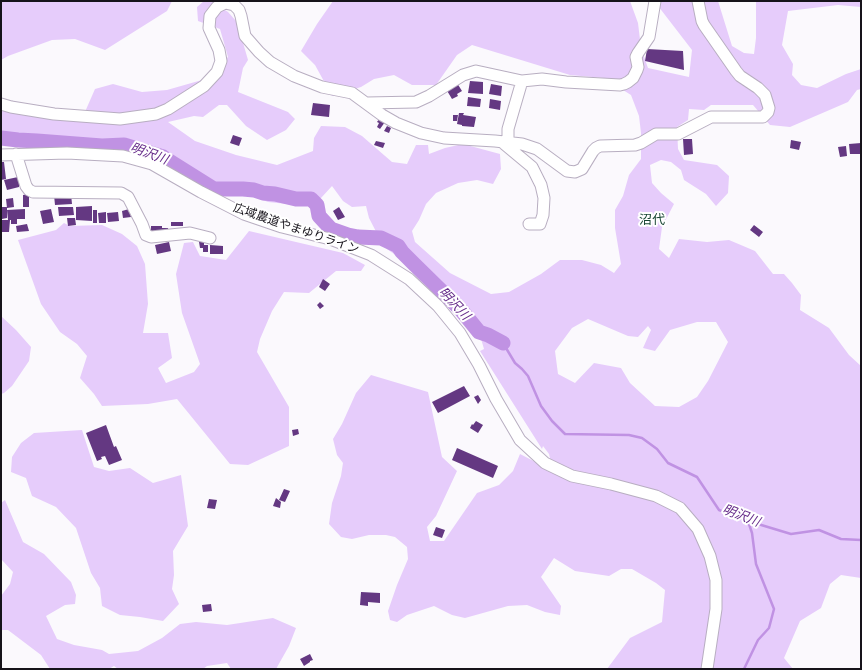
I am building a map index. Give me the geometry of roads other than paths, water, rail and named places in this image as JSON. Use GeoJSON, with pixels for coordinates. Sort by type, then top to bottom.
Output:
{"type":"FeatureCollection","features":[{"type":"Feature","properties":{"kind":"street"},"geometry":{"type":"LineString","coordinates":[[366,103],[416,102],[464,75],[476,71],[522,81],[542,79],[566,82],[620,84],[628,82],[633,78],[638,67],[636,57],[649,37],[655,1]]}},
{"type":"Feature","properties":{"kind":"street"},"geometry":{"type":"LineString","coordinates":[[1,104],[54,114],[120,119],[156,114],[168,109],[204,86],[217,72],[220,61],[218,50],[209,28],[210,16],[216,7],[225,3],[234,5],[239,10],[245,36],[259,52],[270,62],[294,76],[322,88],[352,94],[382,115],[396,123],[420,133],[444,138],[522,144],[537,149],[567,171],[575,172],[582,169],[593,151],[600,146],[634,145],[656,134],[678,134],[712,117],[763,117],[768,112],[765,95],[758,88],[740,76],[704,25],[698,1]]}},
{"type":"Feature","properties":{"kind":"street"},"geometry":{"type":"LineString","coordinates":[[505,142],[522,81]]}},
{"type":"Feature","properties":{"kind":"street"},"geometry":{"type":"LineString","coordinates":[[505,142],[532,167],[541,185],[544,198],[543,215],[540,224],[529,224]]}},
{"type":"Feature","properties":{"kind":"street","name":"広域農道やまゆりライン"},"geometry":{"type":"LineString","coordinates":[[1,155],[67,153],[122,156],[152,164],[201,192],[244,214],[282,227],[330,239],[371,255],[409,279],[438,306],[460,333],[520,440],[545,463],[572,476],[611,484],[656,496],[680,508],[698,529],[710,556],[716,580],[716,610],[707,669]]}},
{"type":"Feature","properties":{"kind":"street"},"geometry":{"type":"LineString","coordinates":[[16,154],[26,186],[33,192],[121,193],[128,197],[146,235],[152,238],[190,233],[210,238]]}},
{"type":"Feature","properties":{"kind":"waterway","name":"明沢川"},"geometry":{"type":"LineString","coordinates":[[1,138],[102,146],[124,145],[163,157],[214,189],[254,190],[296,199],[311,199],[317,205],[319,216],[331,229],[358,237],[381,238],[398,246],[402,252],[462,311],[479,332],[503,343]]}},
{"type":"Feature","properties":{"kind":"waterway","name":"明沢川"},"geometry":{"type":"LineString","coordinates":[[503,343],[515,363],[528,376],[541,406],[552,421],[565,434],[629,435],[642,438],[657,449],[668,463],[697,477],[719,510],[748,521],[791,534],[819,530],[841,539],[861,540]]}},
{"type":"Feature","properties":{"kind":"waterway"},"geometry":{"type":"LineString","coordinates":[[744,669],[758,640],[769,628],[774,609],[756,564],[752,533],[748,521]]}},
{"type":"Feature","properties":{"kind":"district","name":"沼代"},"geometry":{"type":"Point","coordinates":[652,220]}}]}
